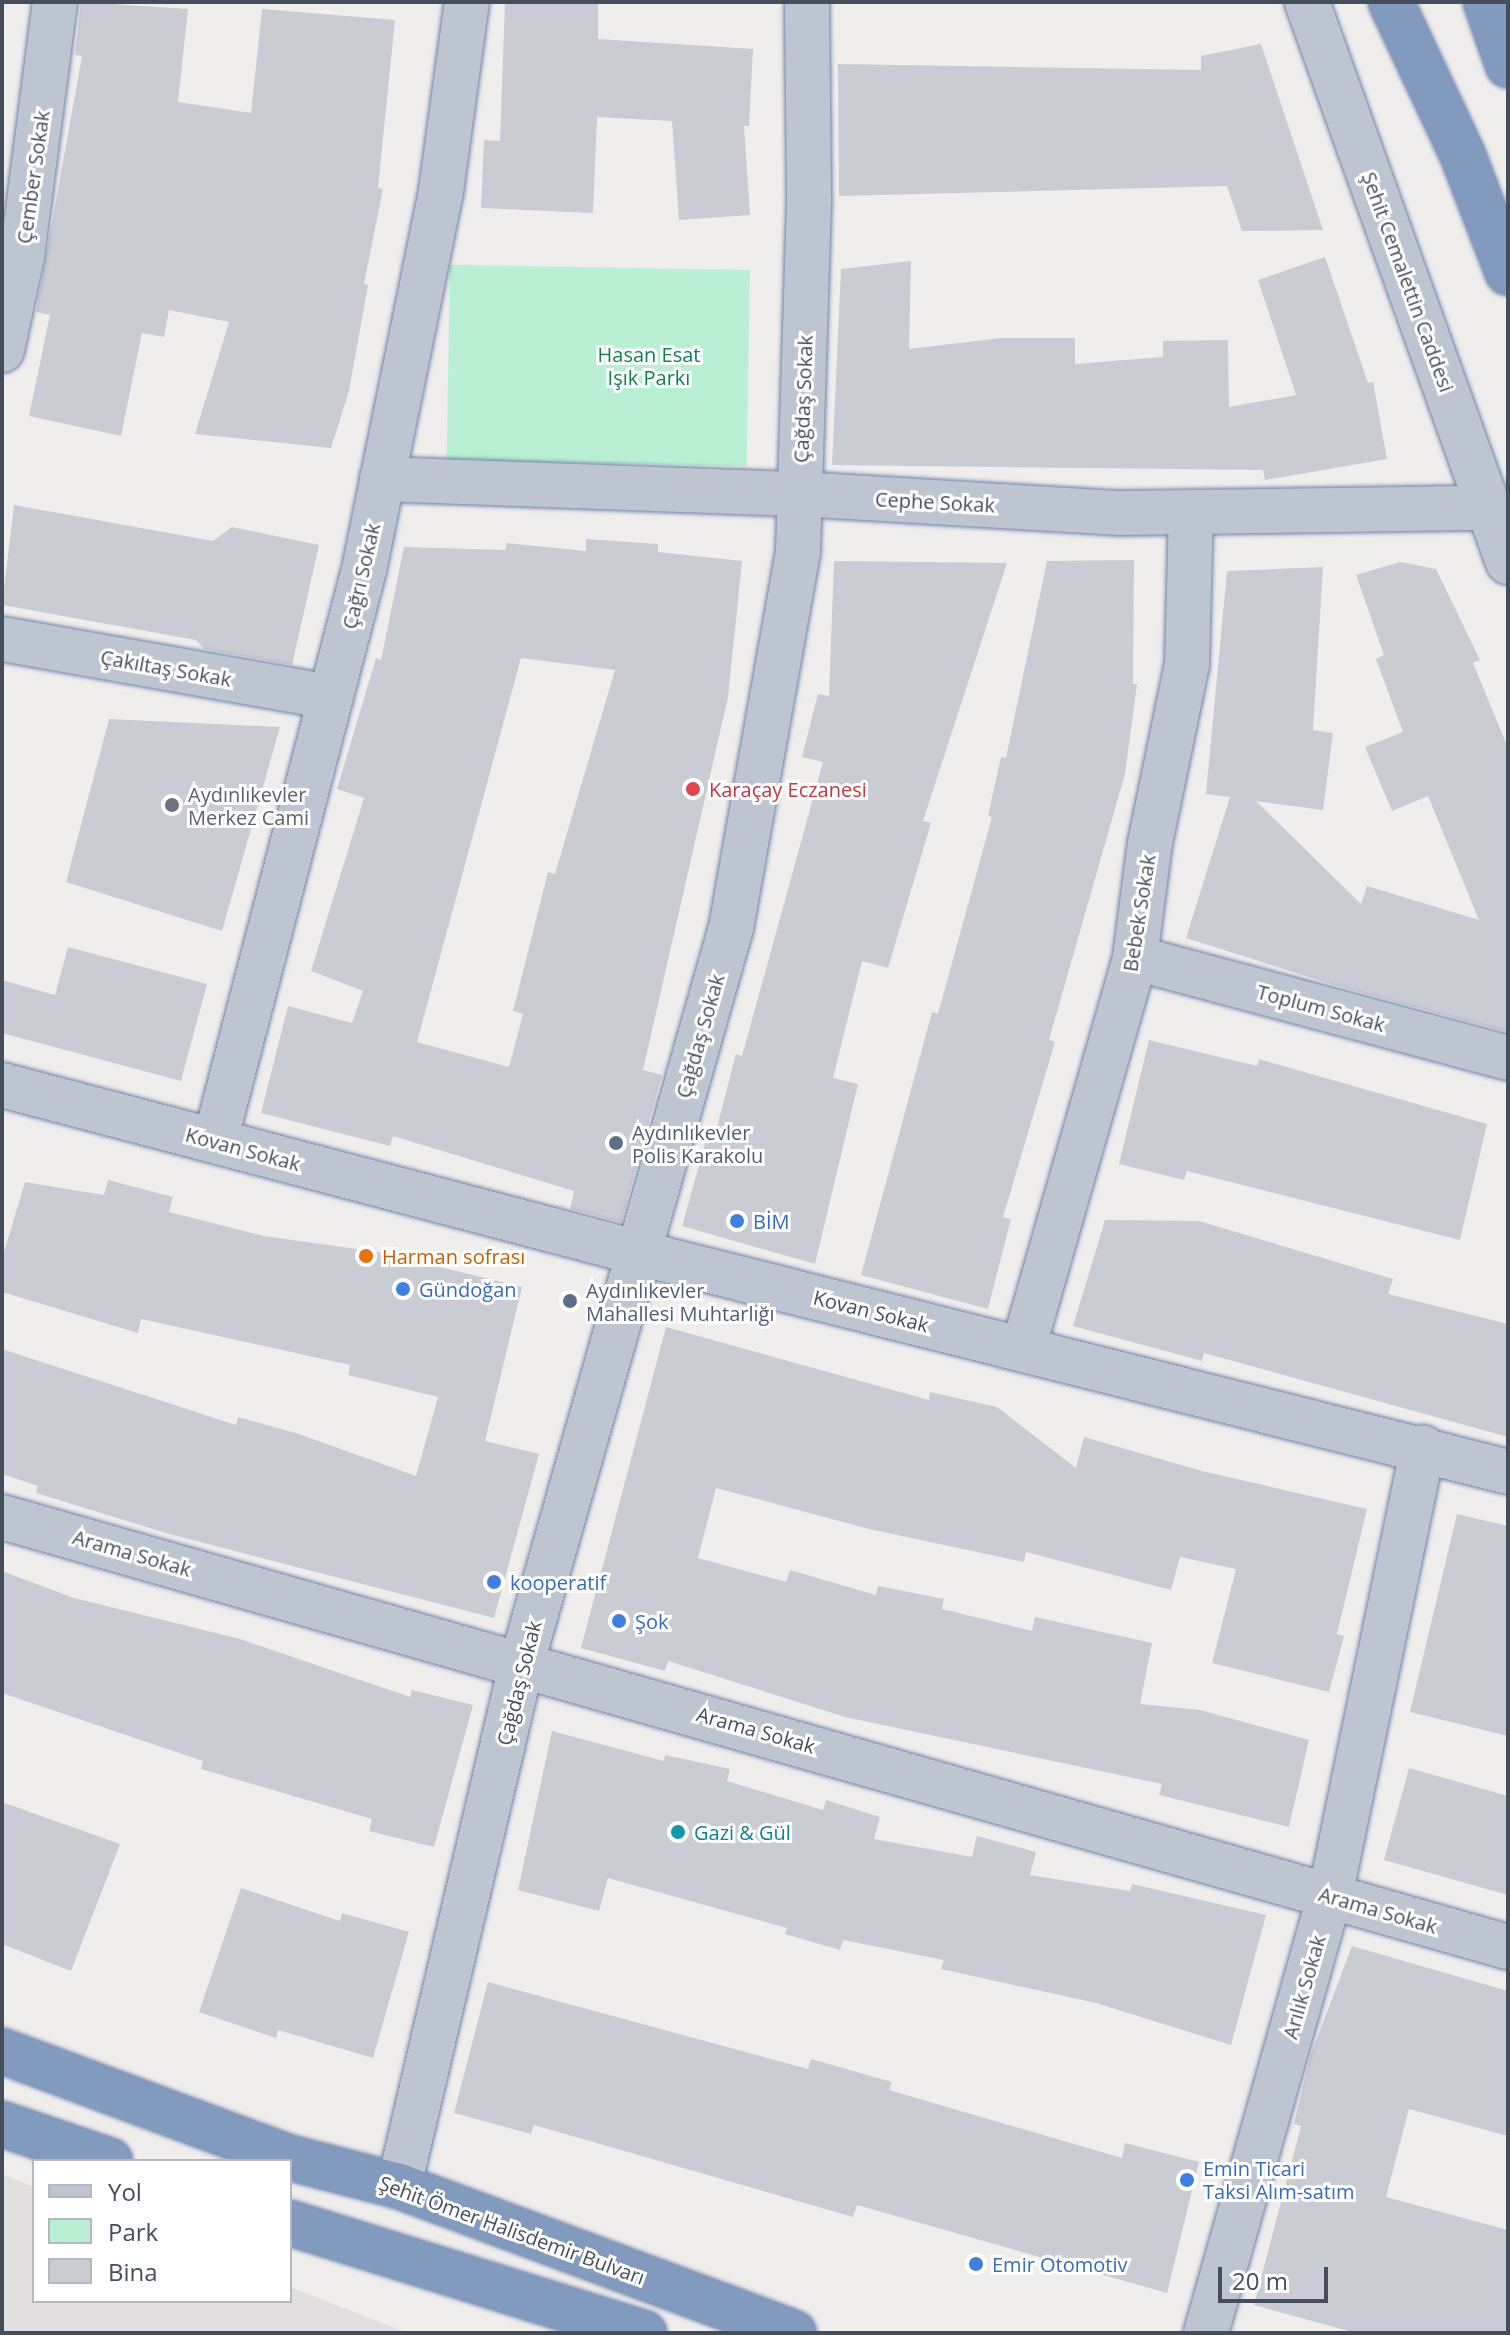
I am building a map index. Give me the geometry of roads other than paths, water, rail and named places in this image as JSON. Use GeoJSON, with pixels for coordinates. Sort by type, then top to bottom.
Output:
{"type":"FeatureCollection","features":[{"type":"Feature","properties":{"kind":"highway"},"geometry":{"type":"LineString","coordinates":[[1391,2],[1463,156]]}},
{"type":"Feature","properties":{"kind":"highway"},"geometry":{"type":"LineString","coordinates":[[1405,2],[1508,273]]}},
{"type":"Feature","properties":{"kind":"highway"},"geometry":{"type":"LineString","coordinates":[[1486,2],[1508,65]]}},
{"type":"Feature","properties":{"kind":"highway","name":"Şehit Ömer Halisdemir Bulvarı"},"geometry":{"type":"LineString","coordinates":[[2,2051],[287,2157],[399,2186],[794,2333]]}},
{"type":"Feature","properties":{"kind":"highway"},"geometry":{"type":"LineString","coordinates":[[2,2124],[104,2159]]}},
{"type":"Feature","properties":{"kind":"highway"},"geometry":{"type":"LineString","coordinates":[[296,2226],[388,2270],[584,2333]]}},
{"type":"Feature","properties":{"kind":"highway"},"geometry":{"type":"LineString","coordinates":[[296,2226],[644,2333]]}},
{"type":"Feature","properties":{"kind":"street","name":"Çember Sokak"},"geometry":{"type":"LineString","coordinates":[[2,350],[22,256],[55,2]]}},
{"type":"Feature","properties":{"kind":"street","name":"Çağrı Sokak"},"geometry":{"type":"LineString","coordinates":[[215,1141],[331,697],[382,479],[441,191],[467,2]]}},
{"type":"Feature","properties":{"kind":"street","name":"Çağdaş Sokak"},"geometry":{"type":"LineString","coordinates":[[399,2186],[522,1662],[731,928],[798,552],[809,196],[807,2]]}},
{"type":"Feature","properties":{"kind":"street","name":"Şehit Cemalettin Caddesi"},"geometry":{"type":"LineString","coordinates":[[1307,2],[1508,562]]}},
{"type":"Feature","properties":{"kind":"street","name":"Cephe Sokak"},"geometry":{"type":"LineString","coordinates":[[382,479],[799,494],[1191,514],[1489,508]]}},
{"type":"Feature","properties":{"kind":"street","name":"Bebek Sokak"},"geometry":{"type":"LineString","coordinates":[[1023,1349],[1135,958],[1150,843],[1187,664],[1191,514]]}},
{"type":"Feature","properties":{"kind":"street","name":"Çakıltaş Sokak"},"geometry":{"type":"LineString","coordinates":[[2,639],[331,697]]}},
{"type":"Feature","properties":{"kind":"street","name":"Toplum Sokak"},"geometry":{"type":"LineString","coordinates":[[1135,958],[1508,1058]]}},
{"type":"Feature","properties":{"kind":"street","name":"Kovan Sokak"},"geometry":{"type":"LineString","coordinates":[[2,1085],[639,1253],[1423,1448],[1508,1472]]}},
{"type":"Feature","properties":{"kind":"street","name":"Arılık Sokak"},"geometry":{"type":"LineString","coordinates":[[1206,2333],[1330,1896],[1423,1448]]}},
{"type":"Feature","properties":{"kind":"street","name":"Arama Sokak"},"geometry":{"type":"LineString","coordinates":[[2,1517],[522,1662],[1508,1947]]}},
{"type":"Feature","properties":{"kind":"place","name":"Karaçay Eczanesi"},"geometry":{"type":"Point","coordinates":[693,789]}},
{"type":"Feature","properties":{"kind":"place","name":"Aydınlıkevler Merkez Cami"},"geometry":{"type":"Point","coordinates":[172,805]}},
{"type":"Feature","properties":{"kind":"place","name":"Aydınlıkevler Polis Karakolu"},"geometry":{"type":"Point","coordinates":[616,1143]}},
{"type":"Feature","properties":{"kind":"place","name":"BİM"},"geometry":{"type":"Point","coordinates":[737,1221]}},
{"type":"Feature","properties":{"kind":"place","name":"Harman sofrası"},"geometry":{"type":"Point","coordinates":[366,1256]}},
{"type":"Feature","properties":{"kind":"place","name":"Gündoğan"},"geometry":{"type":"Point","coordinates":[403,1289]}},
{"type":"Feature","properties":{"kind":"place","name":"Aydınlıkevler Mahallesi Muhtarlığı"},"geometry":{"type":"Point","coordinates":[570,1301]}},
{"type":"Feature","properties":{"kind":"place","name":"kooperatif"},"geometry":{"type":"Point","coordinates":[494,1582]}},
{"type":"Feature","properties":{"kind":"place","name":"Şok"},"geometry":{"type":"Point","coordinates":[619,1621]}},
{"type":"Feature","properties":{"kind":"place","name":"Gazi & Gül"},"geometry":{"type":"Point","coordinates":[678,1832]}},
{"type":"Feature","properties":{"kind":"place","name":"Emin Ticari Taksi Alım-satım"},"geometry":{"type":"Point","coordinates":[1187,2180]}},
{"type":"Feature","properties":{"kind":"place","name":"Emir Otomotiv"},"geometry":{"type":"Point","coordinates":[976,2264]}},
{"type":"Feature","properties":{"kind":"park label","name":"Hasan Esat Işık Parkı"},"geometry":{"type":"Point","coordinates":[649,366]}}]}
